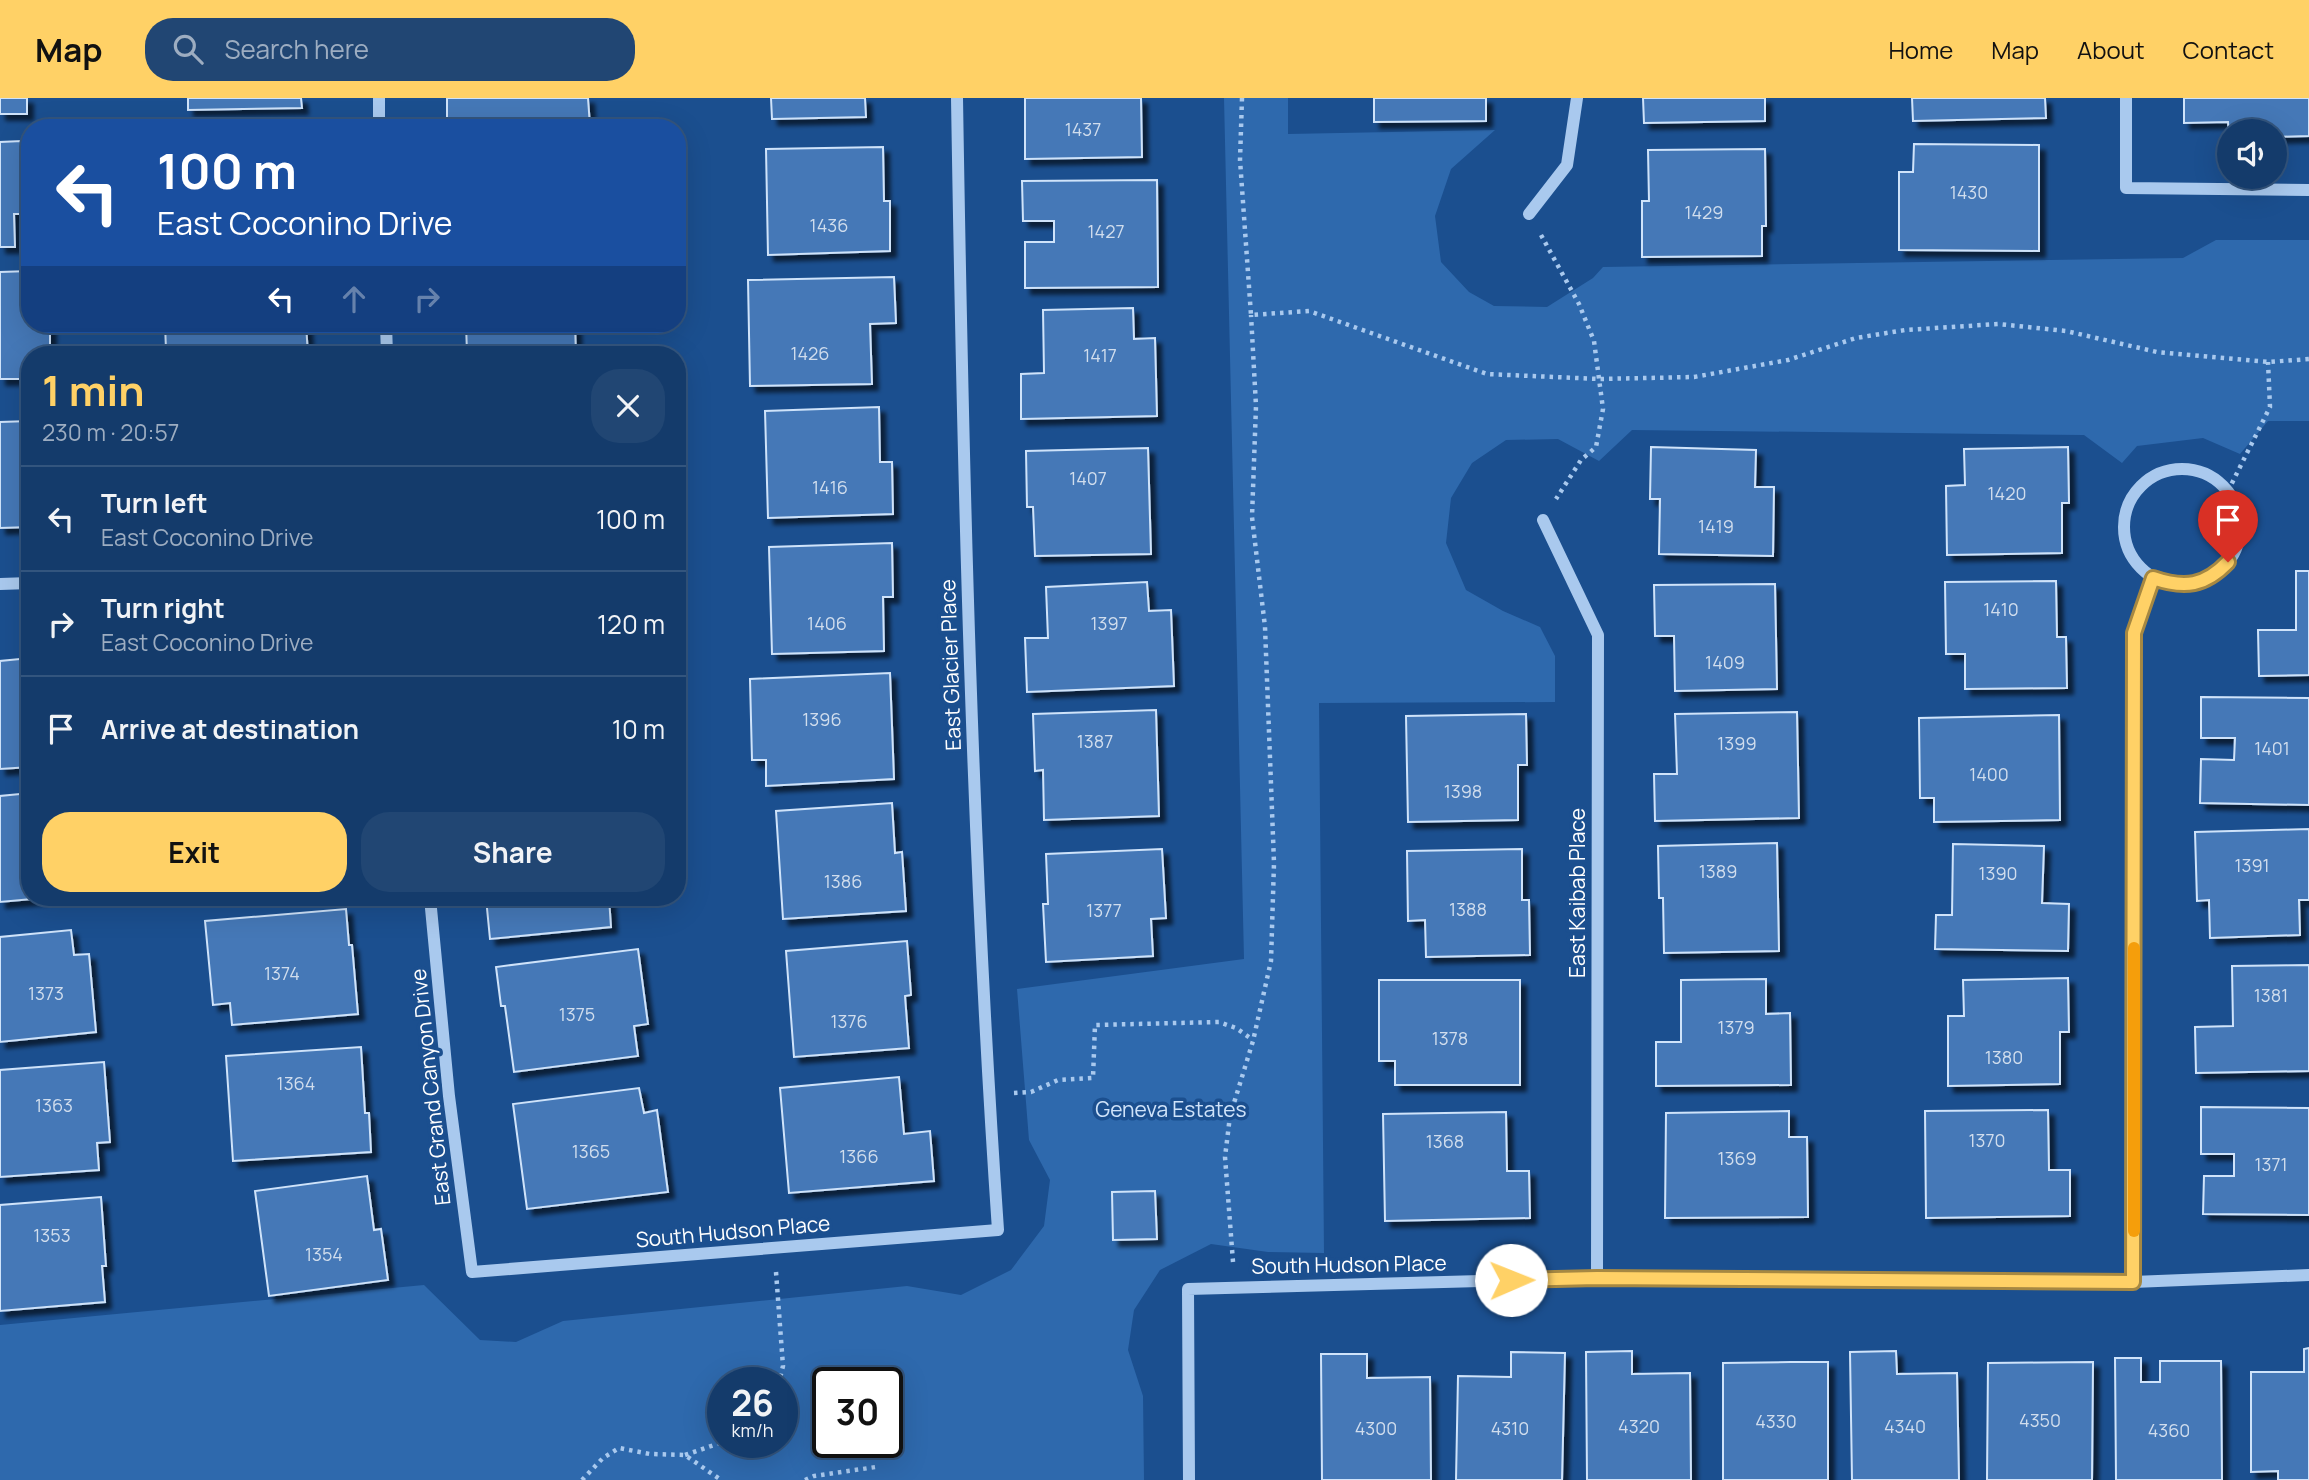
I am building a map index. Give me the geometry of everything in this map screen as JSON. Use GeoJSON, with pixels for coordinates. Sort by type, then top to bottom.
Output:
{"type":"FeatureCollection","features":[{"type":"Feature","properties":{"kind":"street"},"geometry":{"type":"LineString","coordinates":[[379,98],[379,119]]}},
{"type":"Feature","properties":{"kind":"street","name":"East Glacier Place"},"geometry":{"type":"LineString","coordinates":[[957,98],[963,503],[988,1096],[998,1230]]}},
{"type":"Feature","properties":{"kind":"street"},"geometry":{"type":"LineString","coordinates":[[1529,214],[1567,165],[1577,98]]}},
{"type":"Feature","properties":{"kind":"street"},"geometry":{"type":"LineString","coordinates":[[2126,98],[2126,188],[2309,190]]}},
{"type":"Feature","properties":{"kind":"street"},"geometry":{"type":"LineString","coordinates":[[2173,469],[2195,470],[2216,479],[2228,491],[2238,509],[2240,531],[2236,548],[2217,574],[2188,585],[2171,584],[2153,578],[2136,562],[2126,543],[2124,518],[2132,496],[2141,485],[2161,472],[2173,469]]}},
{"type":"Feature","properties":{"kind":"street","name":"East Kaibab Place"},"geometry":{"type":"LineString","coordinates":[[1543,520],[1598,635],[1597,1278]]}},
{"type":"Feature","properties":{"kind":"street"},"geometry":{"type":"LineString","coordinates":[[2133,1282],[2134,633],[2153,578]]}},
{"type":"Feature","properties":{"kind":"street"},"geometry":{"type":"LineString","coordinates":[[0,584],[21,583]]}},
{"type":"Feature","properties":{"kind":"street","name":"East Grand Canyon Drive"},"geometry":{"type":"LineString","coordinates":[[431,906],[449,1097],[472,1272]]}},
{"type":"Feature","properties":{"kind":"street","name":"South Hudson Place"},"geometry":{"type":"LineString","coordinates":[[472,1272],[998,1230]]}},
{"type":"Feature","properties":{"kind":"street","name":"South Hudson Place"},"geometry":{"type":"LineString","coordinates":[[1189,1480],[1188,1289],[1597,1278],[2133,1282],[2309,1275]]}},
{"type":"Feature","properties":{"kind":"path"},"geometry":{"type":"LineString","coordinates":[[1234,1288],[1225,1157],[1230,1116],[1254,1041],[1271,961],[1274,863],[1265,627],[1252,517],[1256,406],[1240,160],[1242,98]]}},
{"type":"Feature","properties":{"kind":"path"},"geometry":{"type":"LineString","coordinates":[[1529,214],[1579,304],[1594,341],[1603,409],[1596,447],[1581,460],[1543,520]]}},
{"type":"Feature","properties":{"kind":"path"},"geometry":{"type":"LineString","coordinates":[[1251,315],[1309,311],[1487,374],[1599,379],[1695,377],[1788,360],[1856,338],[1905,330],[1998,324],[2066,331],[2157,352],[2268,362],[2309,359]]}},
{"type":"Feature","properties":{"kind":"path"},"geometry":{"type":"LineString","coordinates":[[2228,491],[2270,407],[2268,362]]}},
{"type":"Feature","properties":{"kind":"path"},"geometry":{"type":"LineString","coordinates":[[988,1096],[1031,1091],[1058,1080],[1093,1078],[1095,1025],[1219,1022],[1236,1028],[1254,1041]]}},
{"type":"Feature","properties":{"kind":"path"},"geometry":{"type":"LineString","coordinates":[[774,1248],[783,1367]]}},
{"type":"Feature","properties":{"kind":"path"},"geometry":{"type":"LineString","coordinates":[[582,1480],[603,1458],[619,1448],[650,1454],[685,1455],[707,1447]]}},
{"type":"Feature","properties":{"kind":"path"},"geometry":{"type":"LineString","coordinates":[[685,1455],[721,1480]]}},
{"type":"Feature","properties":{"kind":"path"},"geometry":{"type":"LineString","coordinates":[[806,1480],[814,1476],[876,1467]]}},
{"type":"Feature","properties":{"kind":"green space","name":"Geneva Estates"},"geometry":{"type":"Polygon","coordinates":[[[1224,98],[1288,98],[1288,134],[1495,130],[1451,169],[1435,216],[1441,262],[1469,292],[1494,306],[1547,307],[1593,278],[1603,267],[2183,258],[2216,240],[2309,240],[2309,421],[2268,421],[2240,454],[2203,438],[2137,446],[2122,463],[2084,435],[1632,430],[1599,461],[1558,439],[1506,440],[1472,463],[1451,498],[1446,543],[1466,590],[1503,611],[1540,627],[1555,656],[1555,702],[1319,703],[1324,1253],[1268,1252],[1211,1244],[1160,1270],[1134,1310],[1128,1350],[1143,1396],[1144,1480],[0,1480],[0,1325],[424,1285],[480,1340],[516,1342],[563,1321],[907,1286],[961,1295],[1011,1270],[1044,1226],[1050,1180],[1029,1140],[1017,989],[1244,959],[1224,98]]]}},
{"type":"Feature","properties":{"kind":"building"},"geometry":{"type":"Polygon","coordinates":[[[0,98],[27,98],[27,114],[0,114],[0,98]]]}},
{"type":"Feature","properties":{"kind":"building"},"geometry":{"type":"Polygon","coordinates":[[[188,98],[301,98],[302,108],[188,110],[188,98]]]}},
{"type":"Feature","properties":{"kind":"building"},"geometry":{"type":"Polygon","coordinates":[[[447,98],[588,98],[590,119],[447,119],[447,98]]]}},
{"type":"Feature","properties":{"kind":"building"},"geometry":{"type":"Polygon","coordinates":[[[771,98],[865,98],[866,117],[772,119],[771,98]]]}},
{"type":"Feature","properties":{"kind":"building"},"geometry":{"type":"Polygon","coordinates":[[[1025,98],[1141,98],[1142,157],[1025,159],[1025,98]]]}},
{"type":"Feature","properties":{"kind":"building"},"geometry":{"type":"Polygon","coordinates":[[[1374,98],[1486,98],[1486,121],[1374,122],[1374,98]]]}},
{"type":"Feature","properties":{"kind":"building"},"geometry":{"type":"Polygon","coordinates":[[[1643,98],[1765,98],[1765,121],[1644,123],[1643,98]]]}},
{"type":"Feature","properties":{"kind":"building"},"geometry":{"type":"Polygon","coordinates":[[[1912,98],[2045,98],[2046,118],[1913,121],[1912,98]]]}},
{"type":"Feature","properties":{"kind":"building"},"geometry":{"type":"Polygon","coordinates":[[[2184,98],[2309,98],[2309,136],[2287,137],[2287,119],[2217,119],[2217,122],[2184,123],[2184,98]]]}},
{"type":"Feature","properties":{"kind":"building"},"geometry":{"type":"Polygon","coordinates":[[[21,141],[21,214],[14,214],[15,247],[0,247],[0,142],[21,141]]]}},
{"type":"Feature","properties":{"kind":"building"},"geometry":{"type":"Polygon","coordinates":[[[1914,144],[2039,145],[2039,251],[1899,250],[1899,172],[1913,172],[1914,144]]]}},
{"type":"Feature","properties":{"kind":"building"},"geometry":{"type":"Polygon","coordinates":[[[883,147],[884,201],[890,201],[890,251],[768,255],[766,149],[883,147]]]}},
{"type":"Feature","properties":{"kind":"building"},"geometry":{"type":"Polygon","coordinates":[[[1765,149],[1766,226],[1762,226],[1762,256],[1642,257],[1642,201],[1649,201],[1648,150],[1765,149]]]}},
{"type":"Feature","properties":{"kind":"building"},"geometry":{"type":"Polygon","coordinates":[[[1157,180],[1158,287],[1025,288],[1025,242],[1054,242],[1054,221],[1023,221],[1022,181],[1157,180]]]}},
{"type":"Feature","properties":{"kind":"building"},"geometry":{"type":"Polygon","coordinates":[[[21,271],[21,333],[50,333],[50,346],[21,346],[21,379],[0,379],[0,272],[21,271]]]}},
{"type":"Feature","properties":{"kind":"building"},"geometry":{"type":"Polygon","coordinates":[[[894,277],[896,323],[870,324],[872,384],[750,386],[748,280],[894,277]]]}},
{"type":"Feature","properties":{"kind":"building"},"geometry":{"type":"Polygon","coordinates":[[[1133,308],[1134,339],[1155,338],[1157,416],[1021,419],[1021,374],[1044,373],[1043,310],[1133,308]]]}},
{"type":"Feature","properties":{"kind":"building"},"geometry":{"type":"Polygon","coordinates":[[[165,333],[307,333],[307,346],[166,346],[165,333]]]}},
{"type":"Feature","properties":{"kind":"building"},"geometry":{"type":"Polygon","coordinates":[[[466,333],[575,333],[576,346],[467,346],[466,333]]]}},
{"type":"Feature","properties":{"kind":"building"},"geometry":{"type":"Polygon","coordinates":[[[879,407],[880,462],[892,462],[893,514],[768,518],[765,411],[879,407]]]}},
{"type":"Feature","properties":{"kind":"building"},"geometry":{"type":"Polygon","coordinates":[[[21,421],[21,527],[0,528],[0,422],[21,421]]]}},
{"type":"Feature","properties":{"kind":"building"},"geometry":{"type":"Polygon","coordinates":[[[1651,447],[1756,450],[1755,487],[1774,487],[1773,556],[1659,554],[1660,499],[1650,499],[1651,447]]]}},
{"type":"Feature","properties":{"kind":"building"},"geometry":{"type":"Polygon","coordinates":[[[2068,447],[2069,503],[2062,503],[2062,553],[1947,555],[1946,486],[1965,485],[1964,449],[2068,447]]]}},
{"type":"Feature","properties":{"kind":"building"},"geometry":{"type":"Polygon","coordinates":[[[1148,448],[1151,554],[1035,556],[1033,507],[1027,507],[1026,451],[1148,448]]]}},
{"type":"Feature","properties":{"kind":"building"},"geometry":{"type":"Polygon","coordinates":[[[892,543],[893,597],[883,597],[884,651],[772,654],[769,547],[892,543]]]}},
{"type":"Feature","properties":{"kind":"building"},"geometry":{"type":"Polygon","coordinates":[[[2296,571],[2309,571],[2309,675],[2259,676],[2258,630],[2296,630],[2296,571]]]}},
{"type":"Feature","properties":{"kind":"building"},"geometry":{"type":"Polygon","coordinates":[[[2056,581],[2057,637],[2066,637],[2067,688],[1965,689],[1965,654],[1946,654],[1945,582],[2056,581]]]}},
{"type":"Feature","properties":{"kind":"building"},"geometry":{"type":"Polygon","coordinates":[[[1147,582],[1149,611],[1171,610],[1174,686],[1027,692],[1025,638],[1048,638],[1046,587],[1147,582]]]}},
{"type":"Feature","properties":{"kind":"building"},"geometry":{"type":"Polygon","coordinates":[[[1775,584],[1777,689],[1675,691],[1674,636],[1655,636],[1654,585],[1775,584]]]}},
{"type":"Feature","properties":{"kind":"building"},"geometry":{"type":"Polygon","coordinates":[[[21,659],[21,768],[0,769],[0,661],[21,659]]]}},
{"type":"Feature","properties":{"kind":"building"},"geometry":{"type":"Polygon","coordinates":[[[890,673],[894,779],[766,786],[766,760],[752,760],[750,679],[890,673]]]}},
{"type":"Feature","properties":{"kind":"building"},"geometry":{"type":"Polygon","coordinates":[[[2201,697],[2309,698],[2309,805],[2200,803],[2201,759],[2234,760],[2235,738],[2201,738],[2201,697]]]}},
{"type":"Feature","properties":{"kind":"building"},"geometry":{"type":"Polygon","coordinates":[[[1156,710],[1159,816],[1044,820],[1043,770],[1035,771],[1033,714],[1156,710]]]}},
{"type":"Feature","properties":{"kind":"building"},"geometry":{"type":"Polygon","coordinates":[[[1797,712],[1799,818],[1655,821],[1654,774],[1677,774],[1675,714],[1797,712]]]}},
{"type":"Feature","properties":{"kind":"building"},"geometry":{"type":"Polygon","coordinates":[[[1526,714],[1527,765],[1518,765],[1518,820],[1408,822],[1406,716],[1526,714]]]}},
{"type":"Feature","properties":{"kind":"building"},"geometry":{"type":"Polygon","coordinates":[[[2059,715],[2060,820],[1934,822],[1934,798],[1920,798],[1919,718],[2059,715]]]}},
{"type":"Feature","properties":{"kind":"building"},"geometry":{"type":"Polygon","coordinates":[[[21,794],[21,900],[0,902],[0,796],[21,794]]]}},
{"type":"Feature","properties":{"kind":"building"},"geometry":{"type":"Polygon","coordinates":[[[892,803],[895,853],[902,852],[906,911],[783,919],[776,811],[892,803]]]}},
{"type":"Feature","properties":{"kind":"building"},"geometry":{"type":"Polygon","coordinates":[[[2309,829],[2309,900],[2299,900],[2300,935],[2210,938],[2209,900],[2197,901],[2195,832],[2309,829]]]}},
{"type":"Feature","properties":{"kind":"building"},"geometry":{"type":"Polygon","coordinates":[[[1777,843],[1779,951],[1664,953],[1658,846],[1777,843]]]}},
{"type":"Feature","properties":{"kind":"building"},"geometry":{"type":"Polygon","coordinates":[[[1953,844],[2044,846],[2042,903],[2069,904],[2068,951],[1935,949],[1936,915],[1952,915],[1953,844]]]}},
{"type":"Feature","properties":{"kind":"building"},"geometry":{"type":"Polygon","coordinates":[[[1162,849],[1166,918],[1151,919],[1153,956],[1046,962],[1043,904],[1048,904],[1046,854],[1162,849]]]}},
{"type":"Feature","properties":{"kind":"building"},"geometry":{"type":"Polygon","coordinates":[[[1522,849],[1522,900],[1529,900],[1530,955],[1426,957],[1425,920],[1408,921],[1407,851],[1522,849]]]}},
{"type":"Feature","properties":{"kind":"building"},"geometry":{"type":"Polygon","coordinates":[[[487,906],[610,906],[611,927],[490,939],[487,906]]]}},
{"type":"Feature","properties":{"kind":"building"},"geometry":{"type":"Polygon","coordinates":[[[346,909],[358,1014],[232,1025],[230,1003],[213,1005],[205,921],[346,909]]]}},
{"type":"Feature","properties":{"kind":"building"},"geometry":{"type":"Polygon","coordinates":[[[71,930],[74,955],[89,954],[96,1032],[0,1042],[0,937],[71,930]]]}},
{"type":"Feature","properties":{"kind":"building"},"geometry":{"type":"Polygon","coordinates":[[[907,941],[911,995],[905,996],[909,1048],[794,1057],[786,951],[907,941]]]}},
{"type":"Feature","properties":{"kind":"building"},"geometry":{"type":"Polygon","coordinates":[[[638,949],[648,1024],[634,1026],[638,1056],[514,1072],[505,1006],[501,1006],[496,967],[638,949]]]}},
{"type":"Feature","properties":{"kind":"building"},"geometry":{"type":"Polygon","coordinates":[[[2309,965],[2309,1071],[2196,1073],[2195,1027],[2233,1026],[2232,966],[2309,965]]]}},
{"type":"Feature","properties":{"kind":"building"},"geometry":{"type":"Polygon","coordinates":[[[2068,978],[2069,1032],[2060,1032],[2060,1084],[1948,1086],[1948,1016],[1964,1016],[1963,980],[2068,978]]]}},
{"type":"Feature","properties":{"kind":"building"},"geometry":{"type":"Polygon","coordinates":[[[1766,979],[1766,1014],[1790,1013],[1791,1085],[1656,1086],[1656,1042],[1681,1042],[1681,980],[1766,979]]]}},
{"type":"Feature","properties":{"kind":"building"},"geometry":{"type":"Polygon","coordinates":[[[1379,980],[1520,980],[1520,1085],[1395,1085],[1395,1061],[1379,1061],[1379,980]]]}},
{"type":"Feature","properties":{"kind":"building"},"geometry":{"type":"Polygon","coordinates":[[[361,1047],[365,1113],[369,1113],[371,1152],[233,1161],[226,1056],[361,1047]]]}},
{"type":"Feature","properties":{"kind":"building"},"geometry":{"type":"Polygon","coordinates":[[[104,1062],[110,1142],[97,1143],[99,1170],[0,1177],[0,1070],[104,1062]]]}},
{"type":"Feature","properties":{"kind":"building"},"geometry":{"type":"Polygon","coordinates":[[[899,1077],[904,1134],[930,1131],[934,1181],[789,1193],[780,1088],[899,1077]]]}},
{"type":"Feature","properties":{"kind":"building"},"geometry":{"type":"Polygon","coordinates":[[[639,1088],[644,1113],[657,1110],[668,1192],[527,1209],[513,1104],[639,1088]]]}},
{"type":"Feature","properties":{"kind":"building"},"geometry":{"type":"Polygon","coordinates":[[[2201,1107],[2309,1108],[2309,1215],[2203,1214],[2204,1176],[2234,1176],[2234,1154],[2201,1154],[2201,1107]]]}},
{"type":"Feature","properties":{"kind":"building"},"geometry":{"type":"Polygon","coordinates":[[[2048,1110],[2049,1170],[2070,1170],[2070,1216],[1926,1218],[1925,1111],[2048,1110]]]}},
{"type":"Feature","properties":{"kind":"building"},"geometry":{"type":"Polygon","coordinates":[[[1789,1111],[1789,1137],[1807,1137],[1808,1217],[1665,1218],[1666,1113],[1789,1111]]]}},
{"type":"Feature","properties":{"kind":"building"},"geometry":{"type":"Polygon","coordinates":[[[1506,1112],[1507,1171],[1529,1171],[1530,1218],[1385,1221],[1383,1114],[1506,1112]]]}},
{"type":"Feature","properties":{"kind":"building"},"geometry":{"type":"Polygon","coordinates":[[[367,1176],[374,1230],[381,1229],[388,1280],[269,1296],[255,1191],[367,1176]]]}},
{"type":"Feature","properties":{"kind":"building"},"geometry":{"type":"Polygon","coordinates":[[[1155,1191],[1157,1239],[1113,1240],[1112,1192],[1155,1191]]]}},
{"type":"Feature","properties":{"kind":"building"},"geometry":{"type":"Polygon","coordinates":[[[101,1197],[106,1266],[102,1266],[105,1302],[0,1311],[0,1205],[101,1197]]]}},
{"type":"Feature","properties":{"kind":"building"},"geometry":{"type":"Polygon","coordinates":[[[2309,1348],[2309,1480],[2278,1480],[2278,1471],[2251,1472],[2251,1372],[2304,1372],[2304,1349],[2309,1348]]]}},
{"type":"Feature","properties":{"kind":"building"},"geometry":{"type":"Polygon","coordinates":[[[1632,1351],[1632,1374],[1690,1373],[1691,1480],[1587,1480],[1586,1352],[1632,1351]]]}},
{"type":"Feature","properties":{"kind":"building"},"geometry":{"type":"Polygon","coordinates":[[[1896,1351],[1897,1374],[1957,1373],[1959,1480],[1852,1480],[1850,1352],[1896,1351]]]}},
{"type":"Feature","properties":{"kind":"building"},"geometry":{"type":"Polygon","coordinates":[[[1511,1352],[1565,1353],[1562,1480],[1456,1480],[1458,1376],[1511,1377],[1511,1352]]]}},
{"type":"Feature","properties":{"kind":"building"},"geometry":{"type":"Polygon","coordinates":[[[1321,1354],[1367,1354],[1367,1378],[1430,1377],[1431,1480],[1322,1480],[1321,1354]]]}},
{"type":"Feature","properties":{"kind":"building"},"geometry":{"type":"Polygon","coordinates":[[[2115,1358],[2141,1358],[2141,1382],[2160,1382],[2160,1361],[2221,1361],[2222,1480],[2116,1480],[2115,1358]]]}},
{"type":"Feature","properties":{"kind":"building"},"geometry":{"type":"Polygon","coordinates":[[[1828,1362],[1828,1480],[1723,1480],[1723,1363],[1828,1362]]]}},
{"type":"Feature","properties":{"kind":"building"},"geometry":{"type":"Polygon","coordinates":[[[2093,1362],[2092,1480],[1987,1480],[1988,1363],[2093,1362]]]}},
{"type":"Feature","properties":{"kind":"slow traffic"},"geometry":{"type":"LineString","coordinates":[[2134,948],[2134,1231]]}},
{"type":"Feature","properties":{"kind":"route"},"geometry":{"type":"LineString","coordinates":[[1511,1280],[1597,1278],[2133,1282],[2134,633],[2153,578],[2171,584],[2188,585],[2217,574],[2228,562]]}}]}
